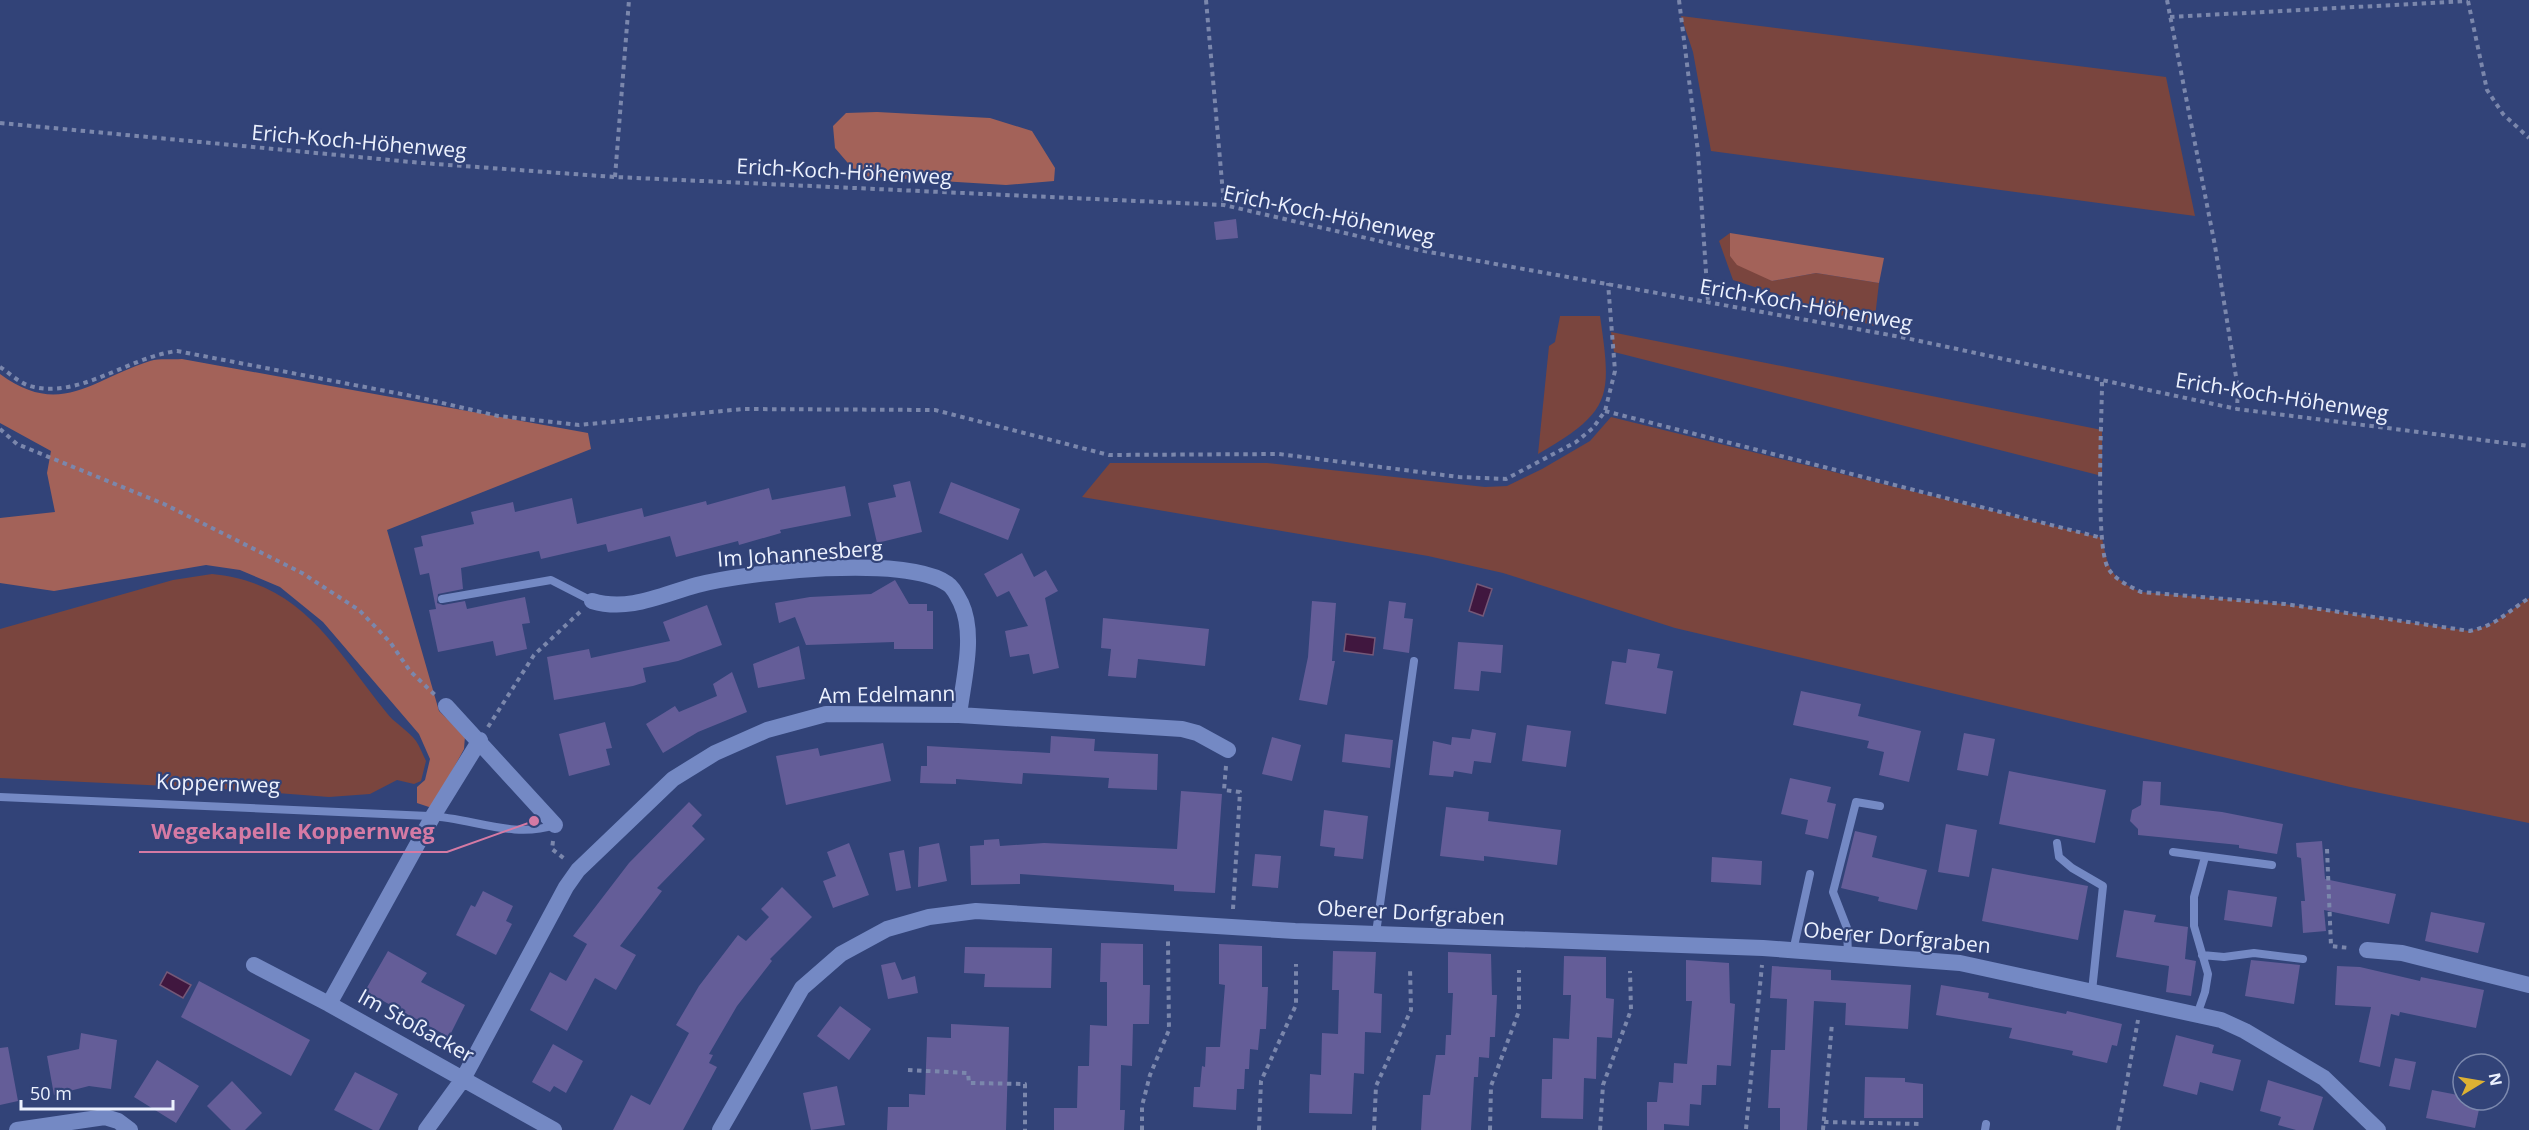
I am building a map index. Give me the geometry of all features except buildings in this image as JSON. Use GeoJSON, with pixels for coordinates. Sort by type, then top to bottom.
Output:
{"type":"FeatureCollection","features":[{"type":"Feature","properties":{"kind":"street","name":"Im Johannesberg"},"geometry":{"type":"LineString","coordinates":[[592,601],[626,606],[645,603],[697,585],[735,577],[869,567],[915,572],[949,584],[962,604],[967,636],[959,715]]}},
{"type":"Feature","properties":{"kind":"street"},"geometry":{"type":"LineString","coordinates":[[446,706],[480,740],[555,825]]}},
{"type":"Feature","properties":{"kind":"street","name":"Am Edelmann"},"geometry":{"type":"LineString","coordinates":[[426,1130],[464,1079],[566,887],[578,870],[673,779],[715,753],[767,730],[826,714],[959,715],[1182,729],[1204,736],[1227,750]]}},
{"type":"Feature","properties":{"kind":"street"},"geometry":{"type":"LineString","coordinates":[[329,1004],[433,816],[480,740]]}},
{"type":"Feature","properties":{"kind":"street","name":"Oberer Dorfgraben"},"geometry":{"type":"LineString","coordinates":[[720,1130],[802,988],[841,954],[887,929],[929,917],[976,911],[1168,924],[1793,951],[1974,964],[2221,1020],[2297,1060],[2324,1078],[2378,1130]]}},
{"type":"Feature","properties":{"kind":"street"},"geometry":{"type":"LineString","coordinates":[[2367,950],[2402,953],[2529,985]]}},
{"type":"Feature","properties":{"kind":"street","name":"Im Stoßacker"},"geometry":{"type":"LineString","coordinates":[[254,965],[329,1004],[554,1130]]}},
{"type":"Feature","properties":{"kind":"street"},"geometry":{"type":"LineString","coordinates":[[17,1130],[105,1117],[130,1130]]}},
{"type":"Feature","properties":{"kind":"lane"},"geometry":{"type":"LineString","coordinates":[[442,599],[551,580],[592,601]]}},
{"type":"Feature","properties":{"kind":"lane"},"geometry":{"type":"LineString","coordinates":[[1376,933],[1414,661]]}},
{"type":"Feature","properties":{"kind":"lane","name":"Koppernweg"},"geometry":{"type":"LineString","coordinates":[[0,797],[433,816],[519,832],[555,825]]}},
{"type":"Feature","properties":{"kind":"lane"},"geometry":{"type":"LineString","coordinates":[[1848,955],[1847,928],[1833,892],[1856,802],[1880,806]]}},
{"type":"Feature","properties":{"kind":"lane"},"geometry":{"type":"LineString","coordinates":[[2057,843],[2059,857],[2103,886],[2092,991]]}},
{"type":"Feature","properties":{"kind":"lane"},"geometry":{"type":"LineString","coordinates":[[2173,852],[2272,865]]}},
{"type":"Feature","properties":{"kind":"lane"},"geometry":{"type":"LineString","coordinates":[[2197,1015],[2208,974],[2194,926],[2194,897],[2205,857]]}},
{"type":"Feature","properties":{"kind":"lane"},"geometry":{"type":"LineString","coordinates":[[1793,951],[1810,874]]}},
{"type":"Feature","properties":{"kind":"lane"},"geometry":{"type":"LineString","coordinates":[[2202,955],[2224,957],[2254,953],[2303,959]]}},
{"type":"Feature","properties":{"kind":"path"},"geometry":{"type":"LineString","coordinates":[[615,177],[629,0]]}},
{"type":"Feature","properties":{"kind":"path"},"geometry":{"type":"LineString","coordinates":[[1206,0],[1224,205]]}},
{"type":"Feature","properties":{"kind":"path"},"geometry":{"type":"LineString","coordinates":[[1679,0],[1698,152],[1708,302]]}},
{"type":"Feature","properties":{"kind":"path"},"geometry":{"type":"LineString","coordinates":[[2167,0],[2215,246],[2238,389],[2237,409]]}},
{"type":"Feature","properties":{"kind":"path"},"geometry":{"type":"LineString","coordinates":[[2170,17],[2468,0],[2487,90],[2503,114],[2529,138]]}},
{"type":"Feature","properties":{"kind":"path","name":"Erich-Koch-Höhenweg"},"geometry":{"type":"LineString","coordinates":[[0,123],[422,163],[615,177],[1224,205],[1418,250],[1901,337],[2102,382],[2237,409],[2529,446]]}},
{"type":"Feature","properties":{"kind":"path"},"geometry":{"type":"LineString","coordinates":[[0,367],[24,384],[48,390],[70,388],[154,354],[177,351],[417,397],[498,416],[579,425],[743,409],[935,410],[1109,455],[1279,454],[1459,477],[1506,479],[1576,442],[1593,428],[1605,411],[1615,371],[1608,283]]}},
{"type":"Feature","properties":{"kind":"path"},"geometry":{"type":"LineString","coordinates":[[2102,382],[2102,538],[2108,567],[2123,584],[2141,592],[2285,604],[2469,631],[2484,628],[2508,615],[2529,598]]}},
{"type":"Feature","properties":{"kind":"path"},"geometry":{"type":"LineString","coordinates":[[1605,411],[2102,538]]}},
{"type":"Feature","properties":{"kind":"path"},"geometry":{"type":"LineString","coordinates":[[0,429],[17,444],[164,504],[302,573],[359,610],[390,642],[410,671],[446,706]]}},
{"type":"Feature","properties":{"kind":"path"},"geometry":{"type":"LineString","coordinates":[[480,740],[534,656],[592,601]]}},
{"type":"Feature","properties":{"kind":"path"},"geometry":{"type":"LineString","coordinates":[[1227,750],[1224,790],[1240,792],[1232,927]]}},
{"type":"Feature","properties":{"kind":"path"},"geometry":{"type":"LineString","coordinates":[[555,825],[552,849],[578,870]]}},
{"type":"Feature","properties":{"kind":"path"},"geometry":{"type":"LineString","coordinates":[[2327,849],[2331,946],[2367,950]]}},
{"type":"Feature","properties":{"kind":"path"},"geometry":{"type":"LineString","coordinates":[[1142,1130],[1142,1106],[1147,1086],[1169,1030],[1168,924]]}},
{"type":"Feature","properties":{"kind":"path"},"geometry":{"type":"LineString","coordinates":[[1746,1129],[1762,957]]}},
{"type":"Feature","properties":{"kind":"path"},"geometry":{"type":"LineString","coordinates":[[1259,1130],[1261,1081],[1296,1005],[1296,964]]}},
{"type":"Feature","properties":{"kind":"path"},"geometry":{"type":"LineString","coordinates":[[1374,1130],[1376,1086],[1410,1010],[1410,968]]}},
{"type":"Feature","properties":{"kind":"path"},"geometry":{"type":"LineString","coordinates":[[1490,1130],[1491,1086],[1519,1011],[1518,970]]}},
{"type":"Feature","properties":{"kind":"path"},"geometry":{"type":"LineString","coordinates":[[1600,1130],[1603,1084],[1631,1010],[1630,971]]}},
{"type":"Feature","properties":{"kind":"path"},"geometry":{"type":"LineString","coordinates":[[2118,1130],[2142,1002]]}},
{"type":"Feature","properties":{"kind":"path"},"geometry":{"type":"LineString","coordinates":[[1823,1130],[1832,1023]]}},
{"type":"Feature","properties":{"kind":"path"},"geometry":{"type":"LineString","coordinates":[[908,1070],[968,1073],[969,1083],[1025,1084],[1025,1130]]}},
{"type":"Feature","properties":{"kind":"path"},"geometry":{"type":"LineString","coordinates":[[1824,1122],[1922,1124]]}},
{"type":"Feature","properties":{"kind":"shaded area"},"geometry":{"type":"Polygon","coordinates":[[[1681,16],[2166,77],[2195,216],[1711,151],[1693,52],[1681,16]]]}},
{"type":"Feature","properties":{"kind":"shaded area"},"geometry":{"type":"Polygon","coordinates":[[[877,112],[990,118],[1032,131],[1055,168],[1054,181],[1006,185],[859,176],[835,148],[833,126],[846,113],[877,112]]]}},
{"type":"Feature","properties":{"kind":"shaded area"},"geometry":{"type":"Polygon","coordinates":[[[1730,233],[1730,256],[1772,281],[1816,273],[1879,283],[1874,326],[1733,280],[1719,241],[1730,233]]]}},
{"type":"Feature","properties":{"kind":"shaded area"},"geometry":{"type":"Polygon","coordinates":[[[1730,233],[1884,258],[1879,283],[1816,273],[1772,281],[1737,265],[1730,256],[1730,233]]]}},
{"type":"Feature","properties":{"kind":"shaded area"},"geometry":{"type":"Polygon","coordinates":[[[1560,316],[1600,316],[1606,366],[1605,384],[1601,400],[1581,426],[1538,454],[1549,346],[1555,342],[1560,316]]]}},
{"type":"Feature","properties":{"kind":"shaded area"},"geometry":{"type":"Polygon","coordinates":[[[1611,332],[2102,430],[2102,476],[1614,352],[1611,332]]]}},
{"type":"Feature","properties":{"kind":"shaded area"},"geometry":{"type":"Polygon","coordinates":[[[182,359],[588,433],[591,449],[387,530],[439,711],[465,736],[464,749],[432,808],[417,803],[417,787],[425,780],[430,759],[419,734],[323,622],[280,587],[240,570],[206,565],[54,591],[0,583],[0,518],[55,512],[47,473],[51,451],[0,423],[0,374],[21,387],[40,393],[58,394],[92,385],[150,361],[182,359]]]}},
{"type":"Feature","properties":{"kind":"shaded area"},"geometry":{"type":"Polygon","coordinates":[[[1611,417],[2102,538],[2106,558],[2112,572],[2123,582],[2141,592],[2285,604],[2469,631],[2494,622],[2529,598],[2529,823],[2350,787],[1675,628],[1503,573],[1428,556],[1082,497],[1110,463],[1267,463],[1485,487],[1507,486],[1590,441],[1611,417]]]}},
{"type":"Feature","properties":{"kind":"shaded area"},"geometry":{"type":"Polygon","coordinates":[[[212,574],[243,580],[270,590],[314,622],[389,716],[416,741],[426,761],[421,781],[414,784],[397,780],[370,794],[329,797],[210,788],[0,778],[0,629],[173,580],[212,574]]]}},
{"type":"Feature","properties":{"kind":"shaded area"},"geometry":{"type":"Polygon","coordinates":[[[1477,584],[1492,589],[1483,616],[1469,611],[1477,584]]]}},
{"type":"Feature","properties":{"kind":"shaded area"},"geometry":{"type":"Polygon","coordinates":[[[1346,634],[1375,638],[1373,655],[1344,651],[1346,634]]]}},
{"type":"Feature","properties":{"kind":"shaded area"},"geometry":{"type":"Polygon","coordinates":[[[167,972],[191,985],[183,998],[160,985],[167,972]]]}},
{"type":"Feature","properties":{"kind":"place","name":"Wegekapelle Koppernweg"},"geometry":{"type":"Point","coordinates":[534,821]}}]}
